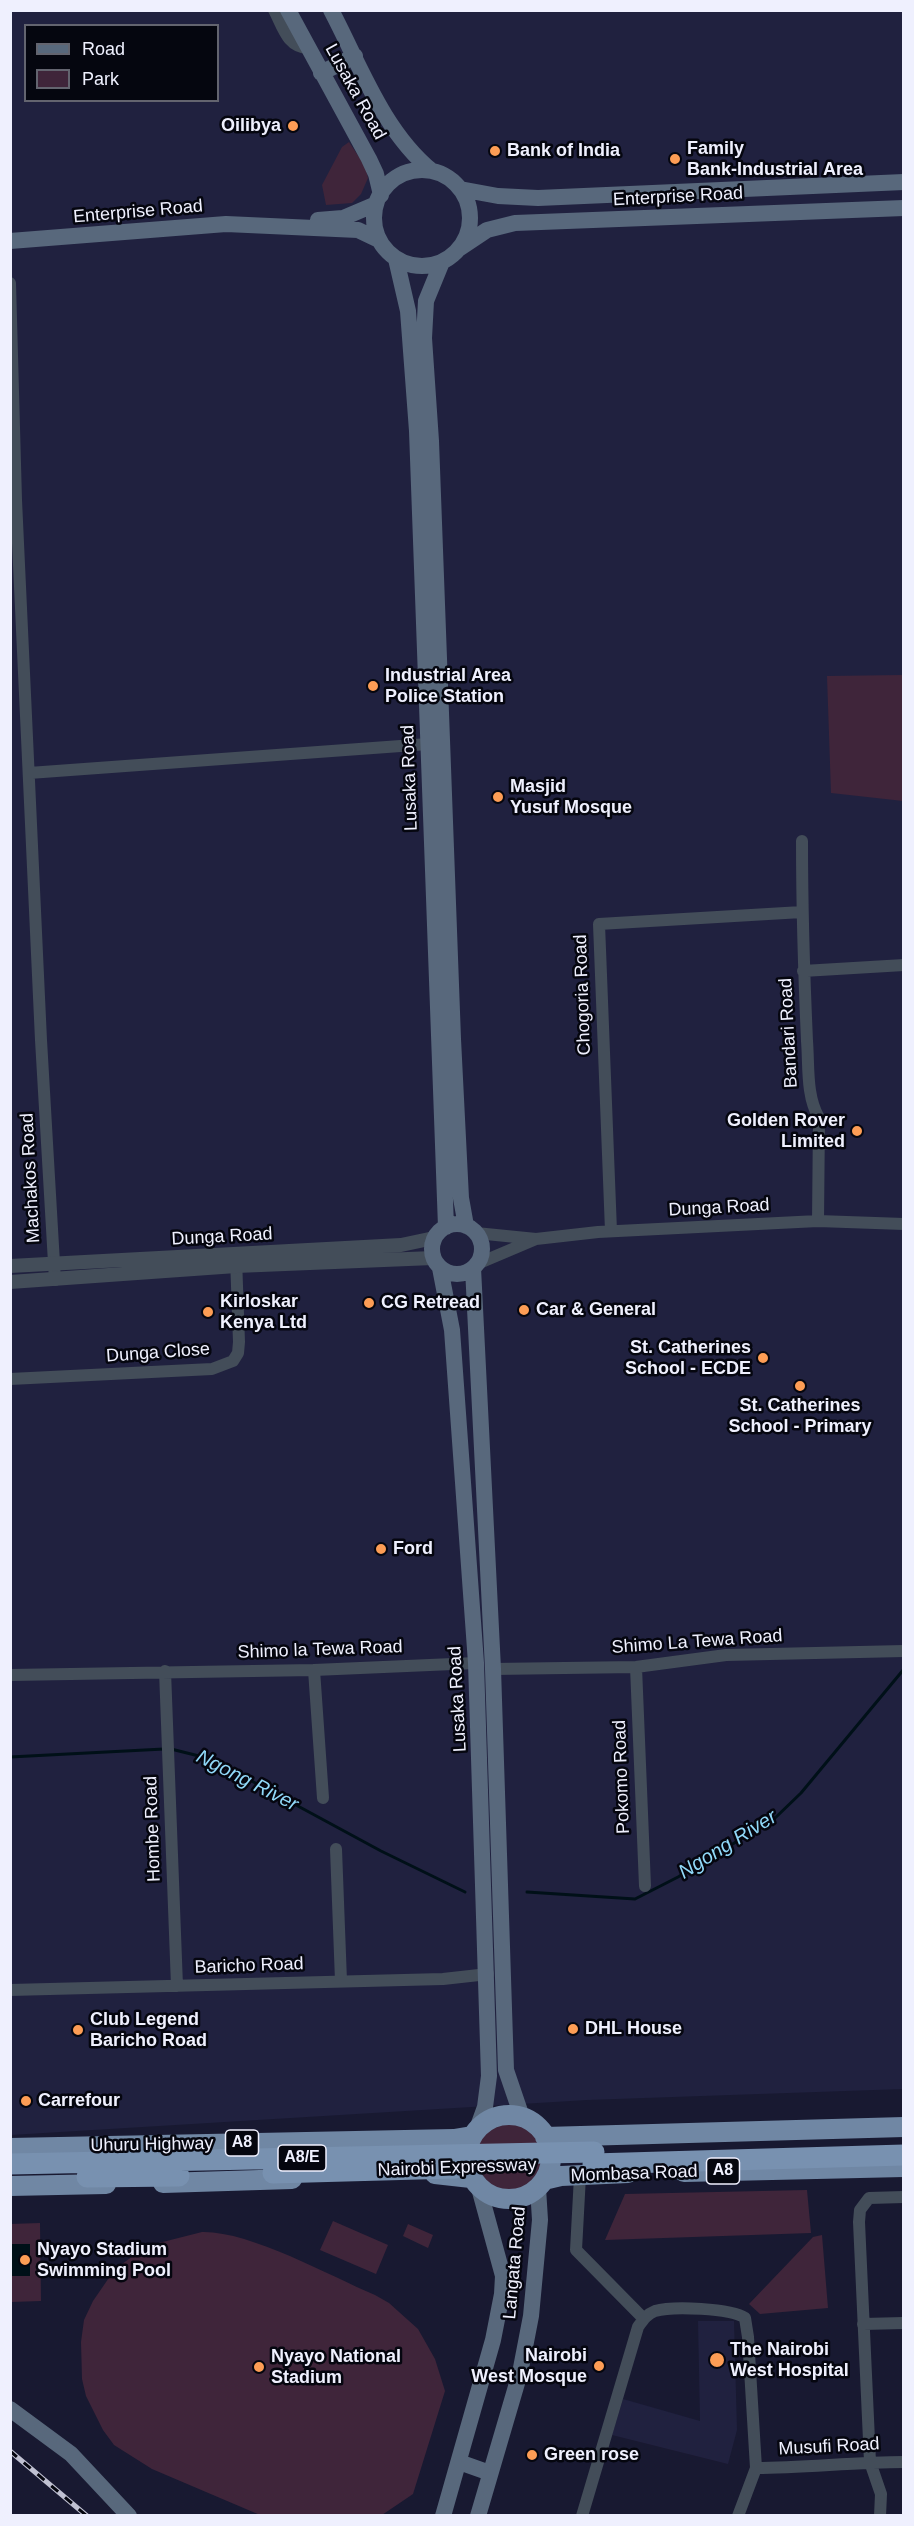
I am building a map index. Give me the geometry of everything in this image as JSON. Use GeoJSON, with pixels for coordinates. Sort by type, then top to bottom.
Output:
{"type":"FeatureCollection","features":[{"type":"Feature","properties":{"kind":"highway","name":"A8"},"geometry":{"type":"LineString","coordinates":[[475,2132],[498,2116],[522,2117]]}},
{"type":"Feature","properties":{"kind":"highway"},"geometry":{"type":"LineString","coordinates":[[522,2117],[536,2125],[545,2137],[551,2159],[541,2184]]}},
{"type":"Feature","properties":{"kind":"highway"},"geometry":{"type":"LineString","coordinates":[[545,2137],[903,2127]]}},
{"type":"Feature","properties":{"kind":"highway"},"geometry":{"type":"LineString","coordinates":[[475,2132],[466,2155],[475,2183]]}},
{"type":"Feature","properties":{"kind":"highway","name":"Uhuru Highway"},"geometry":{"type":"LineString","coordinates":[[10,2148],[454,2139],[475,2132]]}},
{"type":"Feature","properties":{"kind":"highway","name":"Nairobi Expressway"},"geometry":{"type":"LineString","coordinates":[[10,2164],[903,2144]]}},
{"type":"Feature","properties":{"kind":"highway","name":"Nairobi Expressway"},"geometry":{"type":"LineString","coordinates":[[10,2178],[903,2155]]}},
{"type":"Feature","properties":{"kind":"highway","name":"Mombasa Road"},"geometry":{"type":"LineString","coordinates":[[541,2184],[608,2173],[903,2167]]}},
{"type":"Feature","properties":{"kind":"highway","name":"Uhuru Highway"},"geometry":{"type":"LineString","coordinates":[[10,2186],[445,2174],[475,2183]]}},
{"type":"Feature","properties":{"kind":"highway","name":"A8"},"geometry":{"type":"LineString","coordinates":[[475,2183],[502,2199],[521,2197],[541,2184]]}},
{"type":"Feature","properties":{"kind":"main road","name":"Lusaka Road"},"geometry":{"type":"LineString","coordinates":[[288,10],[369,159],[376,174],[378,199]]}},
{"type":"Feature","properties":{"kind":"main road","name":"Lusaka Road"},"geometry":{"type":"LineString","coordinates":[[331,10],[404,145],[432,171]]}},
{"type":"Feature","properties":{"kind":"main road"},"geometry":{"type":"LineString","coordinates":[[321,73],[355,56]]}},
{"type":"Feature","properties":{"kind":"main road"},"geometry":{"type":"LineString","coordinates":[[432,171],[447,177],[460,189],[470,212],[470,225],[460,248],[442,262],[418,266],[396,259],[379,240],[375,222],[378,199],[397,177],[408,172],[432,171]]}},
{"type":"Feature","properties":{"kind":"main road","name":"Enterprise Road"},"geometry":{"type":"LineString","coordinates":[[460,189],[498,196],[538,198],[903,182]]}},
{"type":"Feature","properties":{"kind":"main road","name":"Enterprise Road"},"geometry":{"type":"LineString","coordinates":[[270,226],[343,218],[378,199]]}},
{"type":"Feature","properties":{"kind":"main road","name":"Enterprise Road"},"geometry":{"type":"LineString","coordinates":[[460,248],[487,230],[515,224],[903,208]]}},
{"type":"Feature","properties":{"kind":"main road","name":"Enterprise Road"},"geometry":{"type":"LineString","coordinates":[[10,241],[226,224],[358,230],[379,240]]}},
{"type":"Feature","properties":{"kind":"main road","name":"Lusaka Road"},"geometry":{"type":"LineString","coordinates":[[396,259],[408,311],[417,419],[428,744],[440,1232]]}},
{"type":"Feature","properties":{"kind":"main road","name":"Lusaka Road"},"geometry":{"type":"LineString","coordinates":[[442,262],[429,290],[423,315],[431,441],[461,1198],[471,1230]]}},
{"type":"Feature","properties":{"kind":"main road"},"geometry":{"type":"LineString","coordinates":[[471,1230],[482,1248],[475,1266],[455,1274],[437,1263],[440,1232],[471,1230]]}},
{"type":"Feature","properties":{"kind":"main road","name":"Lusaka Road"},"geometry":{"type":"LineString","coordinates":[[437,1263],[452,1330],[476,1663],[488,1974],[489,2076],[485,2107],[475,2132]]}},
{"type":"Feature","properties":{"kind":"main road","name":"Lusaka Road"},"geometry":{"type":"LineString","coordinates":[[475,1266],[494,1669],[506,2070],[522,2117]]}},
{"type":"Feature","properties":{"kind":"main road","name":"Langata Road"},"geometry":{"type":"LineString","coordinates":[[443,2516],[493,2340],[502,2294],[503,2276],[475,2183]]}},
{"type":"Feature","properties":{"kind":"main road","name":"Langata Road"},"geometry":{"type":"LineString","coordinates":[[478,2516],[520,2373],[531,2316],[541,2184]]}},
{"type":"Feature","properties":{"kind":"main road"},"geometry":{"type":"LineString","coordinates":[[10,2409],[84,2467],[129,2516]]}},
{"type":"Feature","properties":{"kind":"main road"},"geometry":{"type":"LineString","coordinates":[[459,2462],[490,2473]]}},
{"type":"Feature","properties":{"kind":"street"},"geometry":{"type":"LineString","coordinates":[[274,10],[290,41],[295,46],[308,48]]}},
{"type":"Feature","properties":{"kind":"street","name":"Machakos Road"},"geometry":{"type":"LineString","coordinates":[[10,283],[16,500],[55,1280]]}},
{"type":"Feature","properties":{"kind":"street"},"geometry":{"type":"LineString","coordinates":[[29,773],[428,744]]}},
{"type":"Feature","properties":{"kind":"street","name":"Bandari Road"},"geometry":{"type":"LineString","coordinates":[[802,841],[803,971],[812,1106],[819,1118],[818,1221]]}},
{"type":"Feature","properties":{"kind":"street","name":"Chogoria Road"},"geometry":{"type":"LineString","coordinates":[[611,1232],[599,924],[802,912]]}},
{"type":"Feature","properties":{"kind":"street"},"geometry":{"type":"LineString","coordinates":[[803,971],[903,965]]}},
{"type":"Feature","properties":{"kind":"street","name":"Dunga Road"},"geometry":{"type":"LineString","coordinates":[[471,1230],[536,1239],[611,1232],[818,1221],[903,1224]]}},
{"type":"Feature","properties":{"kind":"street","name":"Dunga Road"},"geometry":{"type":"LineString","coordinates":[[10,1282],[55,1280],[401,1245],[440,1232]]}},
{"type":"Feature","properties":{"kind":"street","name":"Dunga Road"},"geometry":{"type":"LineString","coordinates":[[475,1266],[536,1239]]}},
{"type":"Feature","properties":{"kind":"street","name":"Dunga Road"},"geometry":{"type":"LineString","coordinates":[[10,1266],[236,1260],[437,1263]]}},
{"type":"Feature","properties":{"kind":"street","name":"Dunga Close"},"geometry":{"type":"LineString","coordinates":[[10,1379],[186,1371],[226,1366],[238,1353],[236,1260]]}},
{"type":"Feature","properties":{"kind":"street","name":"Shimo La Tewa Road"},"geometry":{"type":"LineString","coordinates":[[494,1669],[636,1667],[726,1655],[903,1651]]}},
{"type":"Feature","properties":{"kind":"street","name":"Shimo la Tewa Road"},"geometry":{"type":"LineString","coordinates":[[12,1675],[314,1670],[476,1663]]}},
{"type":"Feature","properties":{"kind":"street","name":"Pokomo Road"},"geometry":{"type":"LineString","coordinates":[[636,1667],[645,1886]]}},
{"type":"Feature","properties":{"kind":"street"},"geometry":{"type":"LineString","coordinates":[[314,1670],[323,1798]]}},
{"type":"Feature","properties":{"kind":"street","name":"Hombe Road"},"geometry":{"type":"LineString","coordinates":[[165,1671],[177,1986]]}},
{"type":"Feature","properties":{"kind":"street"},"geometry":{"type":"LineString","coordinates":[[336,1849],[341,1981]]}},
{"type":"Feature","properties":{"kind":"street","name":"Baricho Road"},"geometry":{"type":"LineString","coordinates":[[10,1990],[443,1979],[488,1974]]}},
{"type":"Feature","properties":{"kind":"street"},"geometry":{"type":"LineString","coordinates":[[580,2176],[576,2250],[644,2319]]}},
{"type":"Feature","properties":{"kind":"street"},"geometry":{"type":"LineString","coordinates":[[880,2516],[881,2494],[870,2462],[860,2210],[869,2198],[903,2197]]}},
{"type":"Feature","properties":{"kind":"street"},"geometry":{"type":"LineString","coordinates":[[582,2516],[634,2336],[644,2319],[658,2310],[727,2311],[745,2318],[756,2468],[738,2516]]}},
{"type":"Feature","properties":{"kind":"street"},"geometry":{"type":"LineString","coordinates":[[863,2324],[903,2323]]}},
{"type":"Feature","properties":{"kind":"street","name":"Musufi Road"},"geometry":{"type":"LineString","coordinates":[[756,2468],[808,2468],[870,2462],[903,2462]]}},
{"type":"Feature","properties":{"kind":"shaded area"},"geometry":{"type":"Polygon","coordinates":[[[11,11],[903,11],[903,2089],[587,2100],[11,2135],[11,11]]]}},
{"type":"Feature","properties":{"kind":"shaded area"},"geometry":{"type":"Polygon","coordinates":[[[11,2244],[30,2244],[30,2276],[11,2276],[11,2244]]]}},
{"type":"Feature","properties":{"kind":"shaded area","name":"The Nairobi West Hospital"},"geometry":{"type":"Polygon","coordinates":[[[698,2321],[734,2321],[737,2430],[728,2464],[612,2435],[623,2399],[700,2421],[698,2321]]]}},
{"type":"Feature","properties":{"kind":"green space"},"geometry":{"type":"Polygon","coordinates":[[[349,142],[365,166],[368,178],[361,194],[352,203],[326,205],[322,185],[342,147],[349,142]]]}},
{"type":"Feature","properties":{"kind":"green space"},"geometry":{"type":"Polygon","coordinates":[[[903,675],[903,801],[831,793],[827,676],[903,675]]]}},
{"type":"Feature","properties":{"kind":"green space"},"geometry":{"type":"Polygon","coordinates":[[[509,2123],[522,2126],[533,2133],[540,2144],[543,2157],[540,2170],[533,2181],[522,2188],[509,2191],[496,2188],[485,2181],[478,2170],[475,2157],[478,2144],[485,2133],[496,2126],[509,2123]]]}},
{"type":"Feature","properties":{"kind":"green space"},"geometry":{"type":"Polygon","coordinates":[[[807,2190],[811,2233],[605,2240],[625,2194],[807,2190]]]}},
{"type":"Feature","properties":{"kind":"green space"},"geometry":{"type":"Polygon","coordinates":[[[333,2221],[388,2245],[376,2274],[320,2250],[333,2221]]]}},
{"type":"Feature","properties":{"kind":"green space","name":"Nyayo Stadium Swimming Pool"},"geometry":{"type":"Polygon","coordinates":[[[40,2223],[41,2301],[11,2302],[10,2224],[40,2223]]]}},
{"type":"Feature","properties":{"kind":"green space"},"geometry":{"type":"Polygon","coordinates":[[[408,2224],[433,2235],[428,2248],[403,2236],[408,2224]]]}},
{"type":"Feature","properties":{"kind":"green space","name":"Nyayo National Stadium"},"geometry":{"type":"Polygon","coordinates":[[[202,2232],[243,2239],[312,2266],[389,2303],[418,2329],[435,2359],[445,2391],[413,2494],[382,2515],[260,2515],[152,2469],[114,2445],[103,2430],[86,2396],[82,2379],[81,2342],[84,2320],[93,2301],[115,2269],[147,2246],[202,2232]]]}},
{"type":"Feature","properties":{"kind":"green space"},"geometry":{"type":"Polygon","coordinates":[[[822,2235],[828,2308],[760,2314],[749,2304],[813,2237],[822,2235]]]}},
{"type":"Feature","properties":{"kind":"waterway","name":"Ngong River"},"geometry":{"type":"LineString","coordinates":[[527,1892],[635,1899],[678,1877],[774,1819],[801,1793],[904,1669]]}},
{"type":"Feature","properties":{"kind":"waterway","name":"Ngong River"},"geometry":{"type":"LineString","coordinates":[[10,1757],[164,1749]]}},
{"type":"Feature","properties":{"kind":"waterway","name":"Ngong River"},"geometry":{"type":"LineString","coordinates":[[171,1749],[211,1759],[381,1851],[465,1892]]}},
{"type":"Feature","properties":{"kind":"railway"},"geometry":{"type":"LineString","coordinates":[[10,2451],[87,2516]]}},
{"type":"Feature","properties":{"kind":"place","name":"Oilibya"},"geometry":{"type":"Point","coordinates":[293,126]}},
{"type":"Feature","properties":{"kind":"place","name":"Bank of India"},"geometry":{"type":"Point","coordinates":[495,151]}},
{"type":"Feature","properties":{"kind":"place","name":"Family Bank-Industrial Area"},"geometry":{"type":"Point","coordinates":[675,159]}},
{"type":"Feature","properties":{"kind":"place","name":"Industrial Area Police Station"},"geometry":{"type":"Point","coordinates":[373,686]}},
{"type":"Feature","properties":{"kind":"place","name":"Masjid Yusuf Mosque"},"geometry":{"type":"Point","coordinates":[498,797]}},
{"type":"Feature","properties":{"kind":"place","name":"Golden Rover Limited"},"geometry":{"type":"Point","coordinates":[857,1131]}},
{"type":"Feature","properties":{"kind":"place","name":"CG Retread"},"geometry":{"type":"Point","coordinates":[369,1303]}},
{"type":"Feature","properties":{"kind":"place","name":"Car & General"},"geometry":{"type":"Point","coordinates":[524,1310]}},
{"type":"Feature","properties":{"kind":"place","name":"Kirloskar Kenya Ltd"},"geometry":{"type":"Point","coordinates":[208,1312]}},
{"type":"Feature","properties":{"kind":"place","name":"St. Catherines School - ECDE"},"geometry":{"type":"Point","coordinates":[763,1358]}},
{"type":"Feature","properties":{"kind":"place","name":"St. Catherines School - Primary"},"geometry":{"type":"Point","coordinates":[800,1386]}},
{"type":"Feature","properties":{"kind":"place","name":"Ford"},"geometry":{"type":"Point","coordinates":[381,1549]}},
{"type":"Feature","properties":{"kind":"place","name":"DHL House"},"geometry":{"type":"Point","coordinates":[573,2029]}},
{"type":"Feature","properties":{"kind":"place","name":"Club Legend Baricho Road"},"geometry":{"type":"Point","coordinates":[78,2030]}},
{"type":"Feature","properties":{"kind":"place","name":"Carrefour"},"geometry":{"type":"Point","coordinates":[26,2101]}},
{"type":"Feature","properties":{"kind":"place","name":"Nyayo Stadium Swimming Pool"},"geometry":{"type":"Point","coordinates":[25,2260]}},
{"type":"Feature","properties":{"kind":"place","name":"The Nairobi West Hospital"},"geometry":{"type":"Point","coordinates":[717,2360]}},
{"type":"Feature","properties":{"kind":"place","name":"Nairobi West Mosque"},"geometry":{"type":"Point","coordinates":[599,2366]}},
{"type":"Feature","properties":{"kind":"place","name":"Nyayo National Stadium"},"geometry":{"type":"Point","coordinates":[259,2367]}},
{"type":"Feature","properties":{"kind":"place","name":"Green rose"},"geometry":{"type":"Point","coordinates":[532,2455]}}]}
